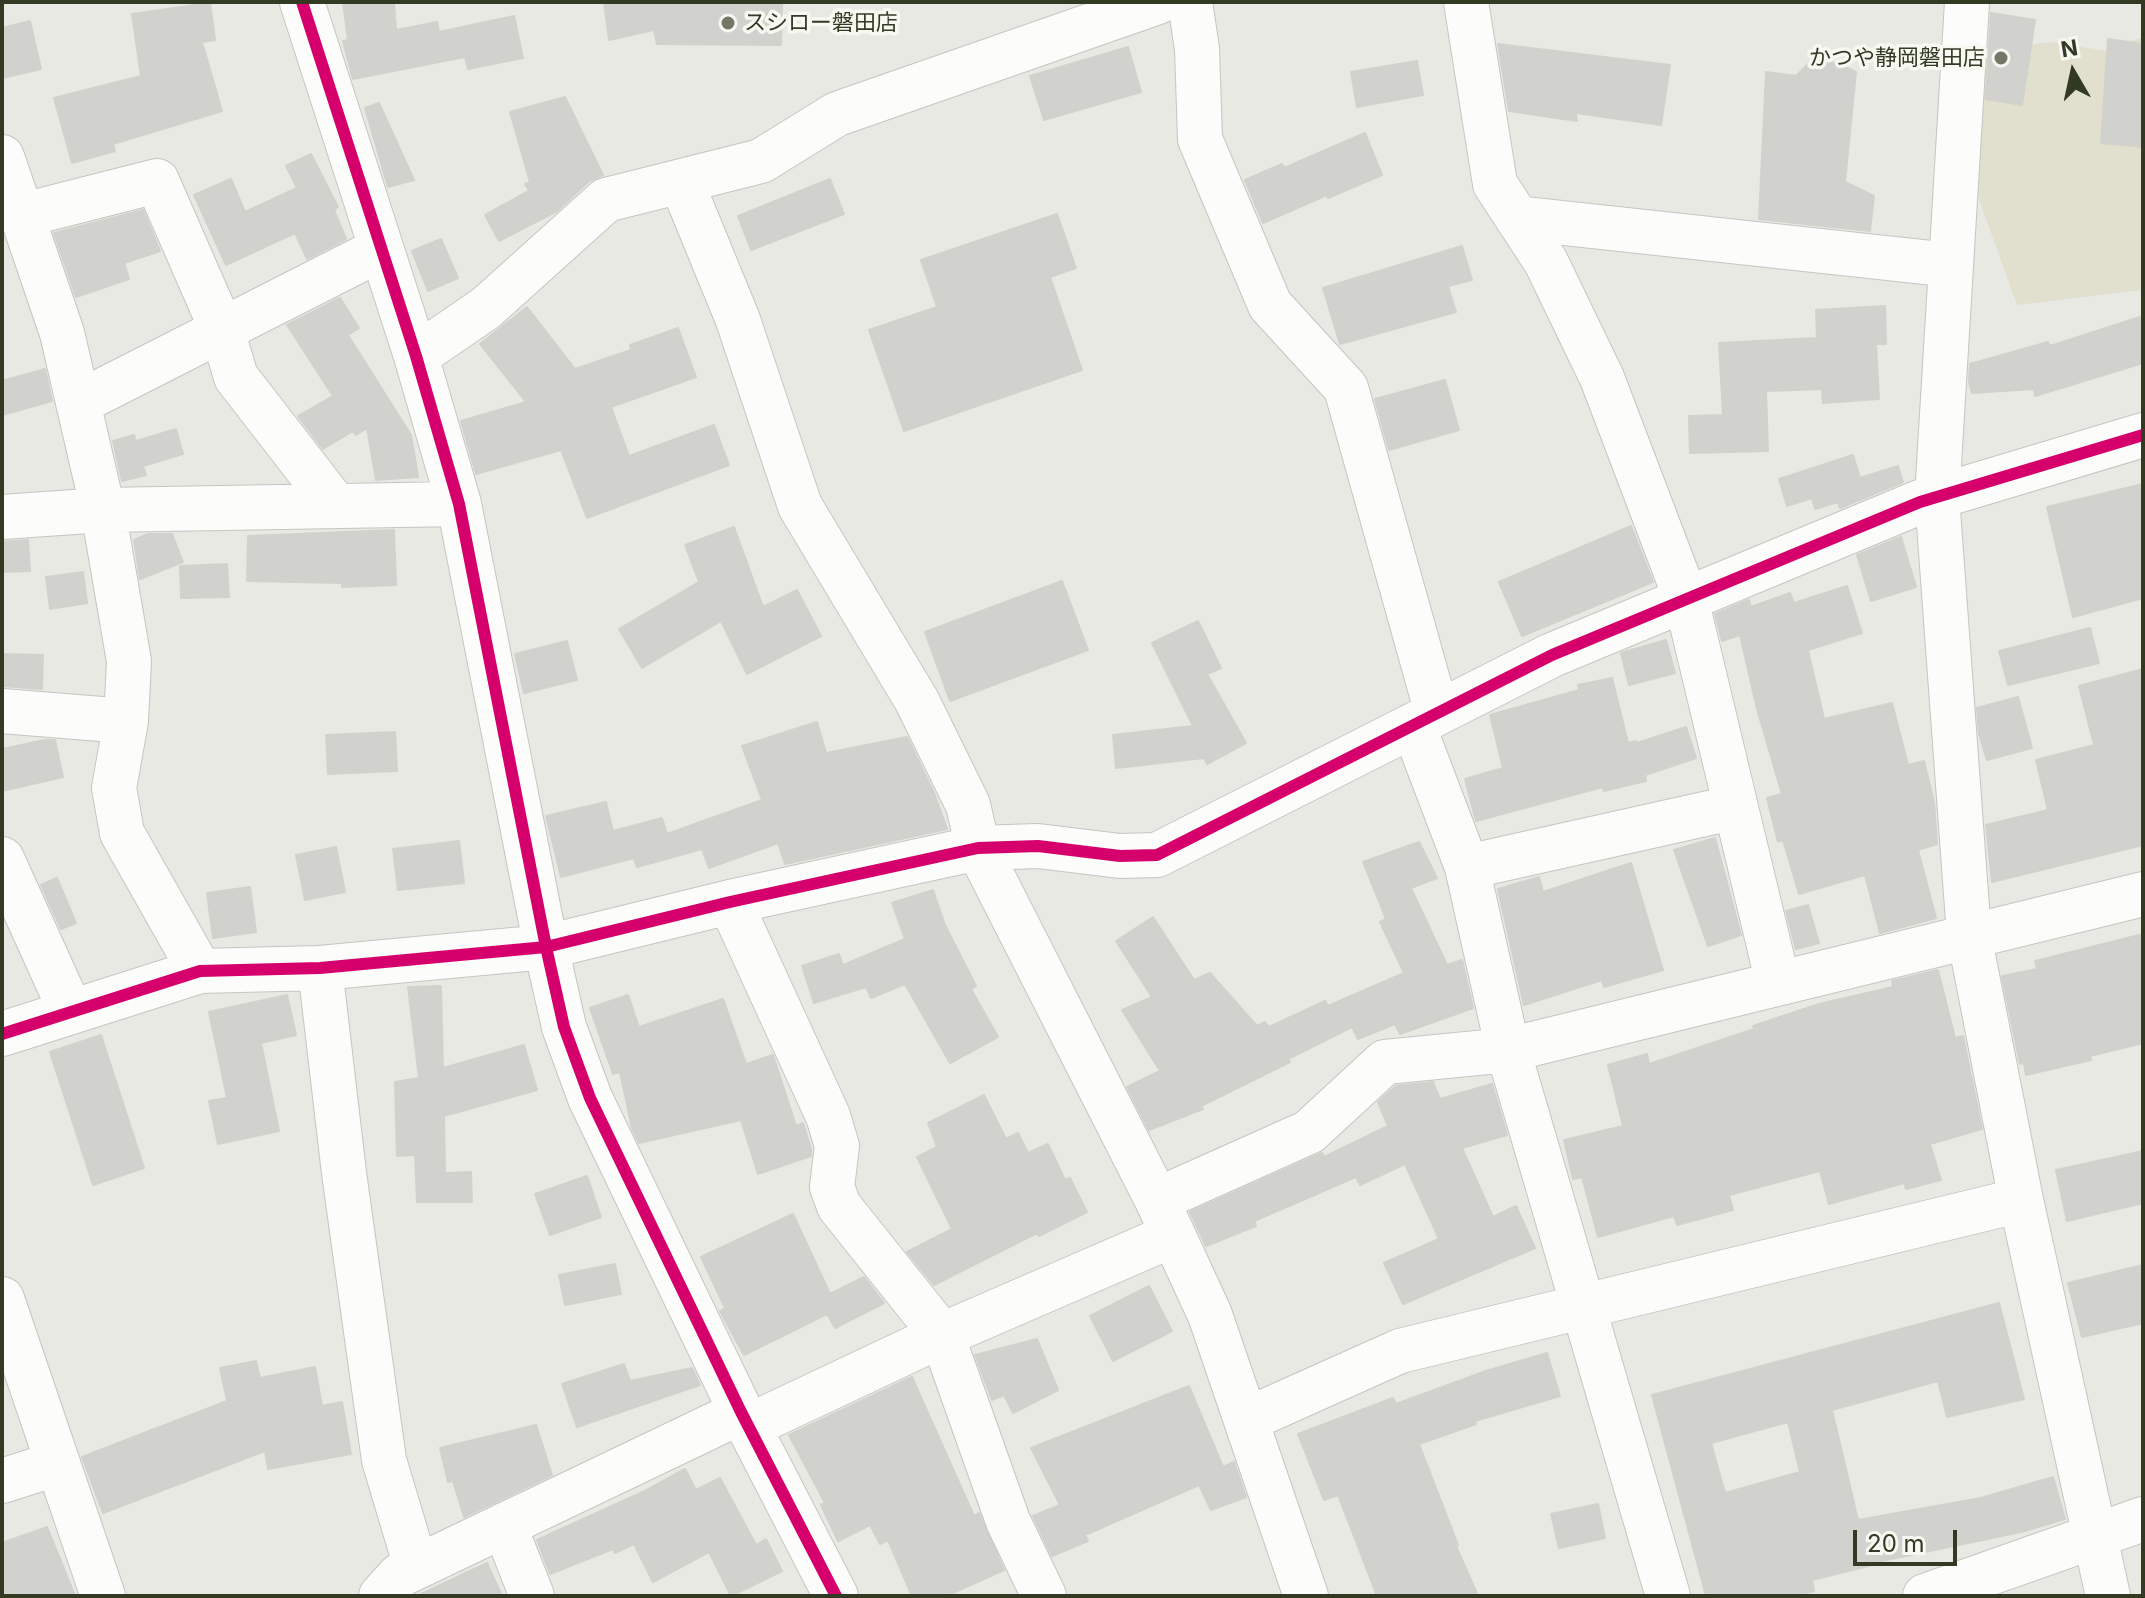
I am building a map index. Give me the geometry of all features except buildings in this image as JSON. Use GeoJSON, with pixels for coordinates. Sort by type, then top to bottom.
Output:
{"type":"FeatureCollection","features":[{"type":"Feature","properties":{"kind":"street"},"geometry":{"type":"LineString","coordinates":[[302,2],[416,356],[459,504],[564,1027],[590,1098],[745,1419],[836,1596]]}},
{"type":"Feature","properties":{"kind":"street"},"geometry":{"type":"LineString","coordinates":[[416,356],[486,308],[606,200],[761,161],[837,114],[1158,2]]}},
{"type":"Feature","properties":{"kind":"street"},"geometry":{"type":"LineString","coordinates":[[1190,2],[1197,49],[1200,139],[1270,305],[1346,388],[1425,719],[1467,867],[1508,1050],[1668,1596]]}},
{"type":"Feature","properties":{"kind":"street"},"geometry":{"type":"LineString","coordinates":[[1466,2],[1495,184],[1546,262],[1602,378],[1686,599],[1778,983]]}},
{"type":"Feature","properties":{"kind":"street"},"geometry":{"type":"LineString","coordinates":[[1967,2],[1937,497],[1969,935],[2021,1200],[2108,1596]]}},
{"type":"Feature","properties":{"kind":"street"},"geometry":{"type":"LineString","coordinates":[[2,157],[15,210],[62,333],[103,510],[129,661],[126,721],[114,788],[122,833],[200,971]]}},
{"type":"Feature","properties":{"kind":"street"},"geometry":{"type":"LineString","coordinates":[[15,210],[157,181],[222,330],[236,377],[336,506]]}},
{"type":"Feature","properties":{"kind":"street"},"geometry":{"type":"LineString","coordinates":[[681,181],[738,320],[800,506],[917,701],[968,805],[978,848],[1165,1218],[1210,1315],[1246,1420],[1297,1593]]}},
{"type":"Feature","properties":{"kind":"street"},"geometry":{"type":"LineString","coordinates":[[1517,218],[1951,265]]}},
{"type":"Feature","properties":{"kind":"street"},"geometry":{"type":"LineString","coordinates":[[78,403],[381,249]]}},
{"type":"Feature","properties":{"kind":"street"},"geometry":{"type":"LineString","coordinates":[[2,1034],[200,971],[320,968],[546,947],[730,902],[978,848],[1038,846],[1120,856],[1157,855],[1552,655],[1920,502],[2143,435]]}},
{"type":"Feature","properties":{"kind":"street"},"geometry":{"type":"LineString","coordinates":[[2,517],[103,510],[459,504]]}},
{"type":"Feature","properties":{"kind":"street"},"geometry":{"type":"LineString","coordinates":[[2,711],[126,721]]}},
{"type":"Feature","properties":{"kind":"street"},"geometry":{"type":"LineString","coordinates":[[1467,867],[1736,807]]}},
{"type":"Feature","properties":{"kind":"street"},"geometry":{"type":"LineString","coordinates":[[2,859],[71,1012]]}},
{"type":"Feature","properties":{"kind":"street"},"geometry":{"type":"LineString","coordinates":[[381,1596],[400,1575],[416,1567],[504,1525],[942,1335],[1165,1218],[1309,1132],[1385,1062],[1508,1050],[2143,894]]}},
{"type":"Feature","properties":{"kind":"street"},"geometry":{"type":"LineString","coordinates":[[730,902],[828,1116],[837,1146],[832,1187],[839,1206],[942,1335],[1008,1521],[1044,1596]]}},
{"type":"Feature","properties":{"kind":"street"},"geometry":{"type":"LineString","coordinates":[[320,968],[344,1173],[384,1460],[416,1567]]}},
{"type":"Feature","properties":{"kind":"street"},"geometry":{"type":"LineString","coordinates":[[1246,1420],[1400,1351],[2021,1200]]}},
{"type":"Feature","properties":{"kind":"street"},"geometry":{"type":"LineString","coordinates":[[2,1299],[103,1596]]}},
{"type":"Feature","properties":{"kind":"street"},"geometry":{"type":"LineString","coordinates":[[2,1481],[58,1463]]}},
{"type":"Feature","properties":{"kind":"street"},"geometry":{"type":"LineString","coordinates":[[1925,1596],[2143,1519]]}},
{"type":"Feature","properties":{"kind":"street"},"geometry":{"type":"LineString","coordinates":[[504,1525],[532,1596]]}},
{"type":"Feature","properties":{"kind":"shaded area"},"geometry":{"type":"Polygon","coordinates":[[[2143,37],[2143,290],[2017,305],[1950,119],[1943,57],[2051,42],[2106,51],[2143,37]]]}},
{"type":"Feature","properties":{"kind":"cycle path"},"geometry":{"type":"LineString","coordinates":[[302,2],[416,356],[459,504],[564,1027],[590,1098],[741,1412],[836,1596]]}},
{"type":"Feature","properties":{"kind":"cycle path"},"geometry":{"type":"LineString","coordinates":[[2,1034],[200,971],[320,968],[546,947],[730,902],[978,848],[1038,846],[1120,856],[1157,855],[1552,655],[1920,502],[2143,435]]}},
{"type":"Feature","properties":{"kind":"place","name":"スシロー磐田店"},"geometry":{"type":"Point","coordinates":[728,23]}},
{"type":"Feature","properties":{"kind":"place","name":"かつや静岡磐田店"},"geometry":{"type":"Point","coordinates":[2001,58]}}]}
